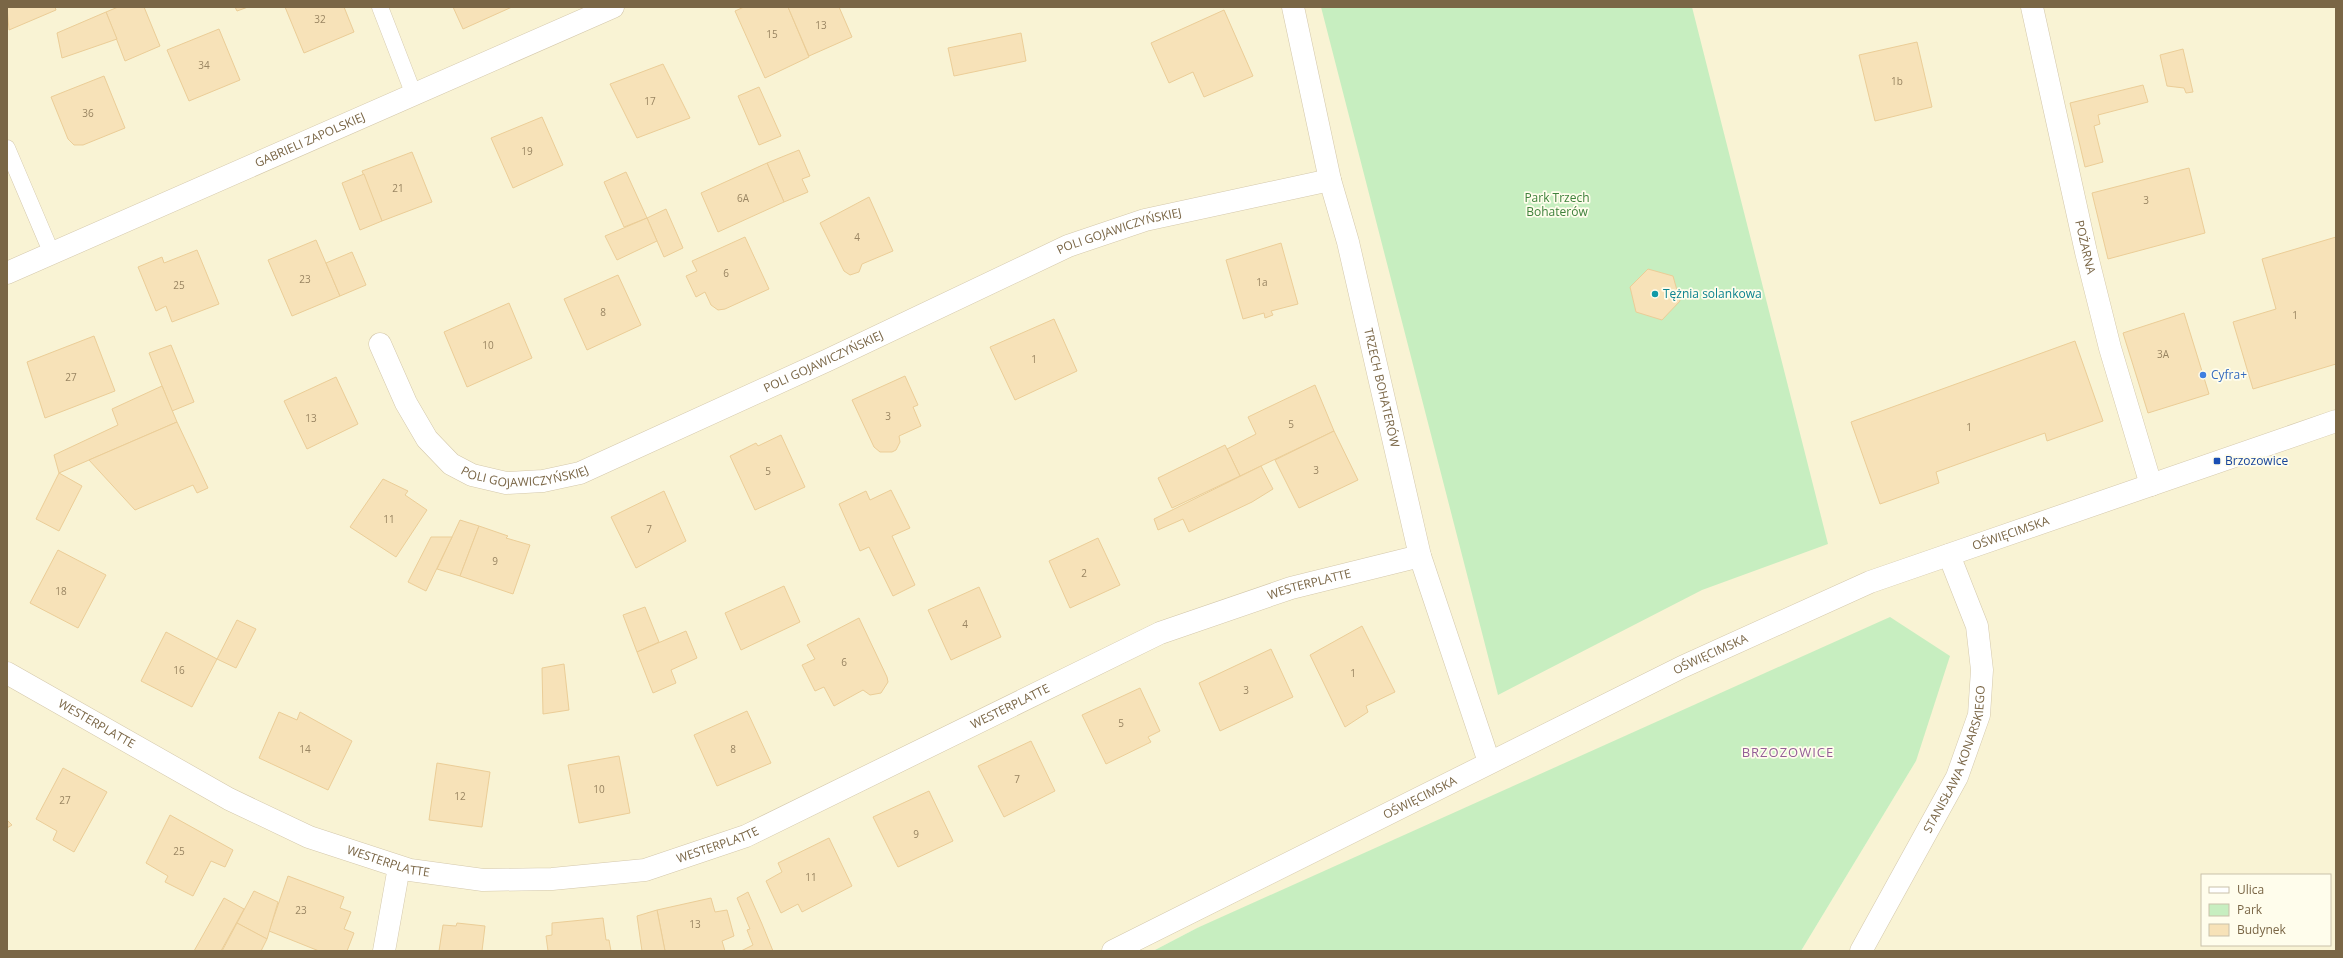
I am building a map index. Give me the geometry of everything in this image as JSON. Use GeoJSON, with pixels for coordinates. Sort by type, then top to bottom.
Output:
{"type":"FeatureCollection","features":[{"type":"Feature","properties":{"kind":"street","name":"GABRIELI ZAPOLSKIEJ"},"geometry":{"type":"LineString","coordinates":[[7,272],[52,254],[613,7]]}},
{"type":"Feature","properties":{"kind":"street","name":"TRZECH BOHATERÓW"},"geometry":{"type":"LineString","coordinates":[[1293,7],[1330,180],[1348,242],[1420,556],[1489,762]]}},
{"type":"Feature","properties":{"kind":"street","name":"POŻARNA"},"geometry":{"type":"LineString","coordinates":[[2032,7],[2086,252],[2110,348],[2151,485]]}},
{"type":"Feature","properties":{"kind":"street","name":"POLI GOJAWICZYŃSKIEJ"},"geometry":{"type":"LineString","coordinates":[[380,344],[406,403],[427,439],[451,464],[472,475],[506,483],[544,481],[580,473],[828,360],[1068,246],[1145,220],[1330,180]]}},
{"type":"Feature","properties":{"kind":"street","name":"OŚWIĘCIMSKA"},"geometry":{"type":"LineString","coordinates":[[1113,951],[1682,667],[1870,582],[2336,421]]}},
{"type":"Feature","properties":{"kind":"street","name":"STANISŁAWA KONARSKIEGO"},"geometry":{"type":"LineString","coordinates":[[1861,951],[1957,777],[1979,715],[1982,670],[1977,626],[1949,555]]}},
{"type":"Feature","properties":{"kind":"street","name":"WESTERPLATTE"},"geometry":{"type":"LineString","coordinates":[[7,673],[229,800],[309,837],[400,867],[483,880],[552,879],[645,870],[746,836],[1160,633],[1291,588],[1420,556]]}},
{"type":"Feature","properties":{"kind":"street"},"geometry":{"type":"LineString","coordinates":[[384,951],[400,867]]}},
{"type":"Feature","properties":{"kind":"lane"},"geometry":{"type":"LineString","coordinates":[[380,7],[414,95]]}},
{"type":"Feature","properties":{"kind":"lane"},"geometry":{"type":"LineString","coordinates":[[7,148],[52,254]]}},
{"type":"Feature","properties":{"kind":"shaded area"},"geometry":{"type":"Polygon","coordinates":[[[7,7],[2336,7],[2336,951],[1801,951],[1916,761],[1197,928],[1153,951],[7,951],[7,7]]]}},
{"type":"Feature","properties":{"kind":"green space","name":"Park Trzech Bohaterów"},"geometry":{"type":"Polygon","coordinates":[[[1321,7],[1692,7],[1828,544],[1702,590],[1498,695],[1321,7]]]}},
{"type":"Feature","properties":{"kind":"green space"},"geometry":{"type":"Polygon","coordinates":[[[1890,617],[1950,656],[1916,761],[1801,951],[1153,951],[1197,928],[1890,617]]]}},
{"type":"Feature","properties":{"kind":"building"},"geometry":{"type":"Polygon","coordinates":[[[7,7],[55,7],[56,10],[9,30],[7,7]]]}},
{"type":"Feature","properties":{"kind":"building"},"geometry":{"type":"Polygon","coordinates":[[[118,7],[144,7],[160,46],[125,61],[106,12],[118,7]]]}},
{"type":"Feature","properties":{"kind":"building"},"geometry":{"type":"Polygon","coordinates":[[[235,7],[248,7],[237,11],[235,7]]]}},
{"type":"Feature","properties":{"kind":"building"},"geometry":{"type":"Polygon","coordinates":[[[285,7],[344,7],[354,32],[304,53],[285,7]]]}},
{"type":"Feature","properties":{"kind":"building"},"geometry":{"type":"Polygon","coordinates":[[[453,7],[512,7],[463,29],[453,7]]]}},
{"type":"Feature","properties":{"kind":"building"},"geometry":{"type":"Polygon","coordinates":[[[744,7],[788,7],[809,57],[765,78],[735,11],[744,7]]]}},
{"type":"Feature","properties":{"kind":"building"},"geometry":{"type":"Polygon","coordinates":[[[788,7],[839,7],[852,37],[809,56],[788,7]]]}},
{"type":"Feature","properties":{"kind":"building"},"geometry":{"type":"Polygon","coordinates":[[[1224,10],[1253,76],[1204,97],[1193,72],[1169,83],[1151,43],[1224,10]]]}},
{"type":"Feature","properties":{"kind":"building"},"geometry":{"type":"Polygon","coordinates":[[[106,12],[117,39],[62,58],[57,33],[106,12]]]}},
{"type":"Feature","properties":{"kind":"building"},"geometry":{"type":"Polygon","coordinates":[[[219,29],[240,80],[189,101],[167,50],[219,29]]]}},
{"type":"Feature","properties":{"kind":"building"},"geometry":{"type":"Polygon","coordinates":[[[1021,33],[1026,61],[954,76],[948,48],[1021,33]]]}},
{"type":"Feature","properties":{"kind":"building"},"geometry":{"type":"Polygon","coordinates":[[[1917,42],[1932,107],[1875,121],[1859,55],[1917,42]]]}},
{"type":"Feature","properties":{"kind":"building"},"geometry":{"type":"Polygon","coordinates":[[[2183,49],[2193,92],[2186,93],[2184,88],[2167,86],[2160,55],[2183,49]]]}},
{"type":"Feature","properties":{"kind":"building"},"geometry":{"type":"Polygon","coordinates":[[[663,64],[690,118],[637,138],[610,84],[663,64]]]}},
{"type":"Feature","properties":{"kind":"building"},"geometry":{"type":"Polygon","coordinates":[[[104,76],[125,128],[83,145],[74,145],[68,139],[51,97],[104,76]]]}},
{"type":"Feature","properties":{"kind":"building"},"geometry":{"type":"Polygon","coordinates":[[[2143,85],[2148,102],[2098,115],[2100,124],[2094,126],[2103,162],[2085,167],[2070,103],[2143,85]]]}},
{"type":"Feature","properties":{"kind":"building"},"geometry":{"type":"Polygon","coordinates":[[[759,87],[781,136],[759,145],[738,96],[759,87]]]}},
{"type":"Feature","properties":{"kind":"building"},"geometry":{"type":"Polygon","coordinates":[[[542,117],[563,165],[513,188],[491,138],[542,117]]]}},
{"type":"Feature","properties":{"kind":"building"},"geometry":{"type":"Polygon","coordinates":[[[799,150],[810,176],[802,179],[808,192],[784,202],[767,163],[799,150]]]}},
{"type":"Feature","properties":{"kind":"building"},"geometry":{"type":"Polygon","coordinates":[[[412,152],[432,202],[382,221],[362,171],[412,152]]]}},
{"type":"Feature","properties":{"kind":"building"},"geometry":{"type":"Polygon","coordinates":[[[767,163],[784,202],[718,232],[701,193],[767,163]]]}},
{"type":"Feature","properties":{"kind":"building"},"geometry":{"type":"Polygon","coordinates":[[[2189,168],[2205,233],[2108,259],[2092,193],[2189,168]]]}},
{"type":"Feature","properties":{"kind":"building"},"geometry":{"type":"Polygon","coordinates":[[[626,172],[647,218],[624,227],[604,182],[626,172]]]}},
{"type":"Feature","properties":{"kind":"building"},"geometry":{"type":"Polygon","coordinates":[[[364,174],[382,221],[360,230],[342,183],[364,174]]]}},
{"type":"Feature","properties":{"kind":"building"},"geometry":{"type":"Polygon","coordinates":[[[869,197],[893,251],[862,264],[859,272],[850,275],[844,271],[820,223],[869,197]]]}},
{"type":"Feature","properties":{"kind":"building"},"geometry":{"type":"Polygon","coordinates":[[[666,209],[683,248],[664,257],[647,218],[666,209]]]}},
{"type":"Feature","properties":{"kind":"building"},"geometry":{"type":"Polygon","coordinates":[[[647,218],[657,241],[617,260],[605,236],[647,218]]]}},
{"type":"Feature","properties":{"kind":"building"},"geometry":{"type":"Polygon","coordinates":[[[745,237],[769,289],[725,309],[718,310],[711,305],[705,292],[696,297],[686,276],[697,271],[692,261],[745,237]]]}},
{"type":"Feature","properties":{"kind":"building"},"geometry":{"type":"Polygon","coordinates":[[[2336,237],[2336,364],[2253,389],[2233,322],[2276,309],[2262,259],[2336,237]]]}},
{"type":"Feature","properties":{"kind":"building"},"geometry":{"type":"Polygon","coordinates":[[[316,240],[340,296],[292,316],[268,260],[316,240]]]}},
{"type":"Feature","properties":{"kind":"building"},"geometry":{"type":"Polygon","coordinates":[[[1281,243],[1298,304],[1271,311],[1273,315],[1265,318],[1264,313],[1243,319],[1226,260],[1281,243]]]}},
{"type":"Feature","properties":{"kind":"building"},"geometry":{"type":"Polygon","coordinates":[[[197,250],[219,304],[172,322],[166,306],[156,311],[138,267],[162,257],[164,263],[197,250]]]}},
{"type":"Feature","properties":{"kind":"building"},"geometry":{"type":"Polygon","coordinates":[[[352,252],[366,285],[340,296],[326,263],[352,252]]]}},
{"type":"Feature","properties":{"kind":"building","name":"Tężnia solankowa"},"geometry":{"type":"Polygon","coordinates":[[[1648,269],[1673,276],[1680,301],[1662,320],[1636,312],[1630,287],[1648,269]]]}},
{"type":"Feature","properties":{"kind":"building"},"geometry":{"type":"Polygon","coordinates":[[[618,275],[641,325],[587,350],[564,299],[618,275]]]}},
{"type":"Feature","properties":{"kind":"building"},"geometry":{"type":"Polygon","coordinates":[[[509,303],[532,358],[467,387],[444,332],[509,303]]]}},
{"type":"Feature","properties":{"kind":"building"},"geometry":{"type":"Polygon","coordinates":[[[2184,313],[2209,394],[2148,413],[2123,333],[2184,313]]]}},
{"type":"Feature","properties":{"kind":"building"},"geometry":{"type":"Polygon","coordinates":[[[1054,319],[1077,371],[1015,400],[990,347],[1054,319]]]}},
{"type":"Feature","properties":{"kind":"building"},"geometry":{"type":"Polygon","coordinates":[[[94,336],[115,391],[45,418],[27,362],[94,336]]]}},
{"type":"Feature","properties":{"kind":"building"},"geometry":{"type":"Polygon","coordinates":[[[2075,341],[2103,421],[2047,441],[2045,433],[1936,472],[1939,483],[1880,504],[1851,422],[2075,341]]]}},
{"type":"Feature","properties":{"kind":"building"},"geometry":{"type":"Polygon","coordinates":[[[171,345],[194,402],[172,411],[149,353],[171,345]]]}},
{"type":"Feature","properties":{"kind":"building"},"geometry":{"type":"Polygon","coordinates":[[[905,376],[918,405],[913,407],[921,426],[899,436],[900,442],[896,450],[892,452],[880,452],[874,447],[852,400],[905,376]]]}},
{"type":"Feature","properties":{"kind":"building"},"geometry":{"type":"Polygon","coordinates":[[[336,377],[358,424],[307,449],[284,401],[336,377]]]}},
{"type":"Feature","properties":{"kind":"building"},"geometry":{"type":"Polygon","coordinates":[[[1315,385],[1334,431],[1240,476],[1227,449],[1256,434],[1248,417],[1315,385]]]}},
{"type":"Feature","properties":{"kind":"building"},"geometry":{"type":"Polygon","coordinates":[[[162,386],[177,422],[59,473],[54,455],[118,425],[112,409],[162,386]]]}},
{"type":"Feature","properties":{"kind":"building"},"geometry":{"type":"Polygon","coordinates":[[[177,422],[208,488],[197,493],[193,485],[135,510],[89,460],[177,422]]]}},
{"type":"Feature","properties":{"kind":"building"},"geometry":{"type":"Polygon","coordinates":[[[1334,431],[1358,480],[1299,508],[1275,460],[1334,431]]]}},
{"type":"Feature","properties":{"kind":"building"},"geometry":{"type":"Polygon","coordinates":[[[781,435],[805,487],[755,510],[730,456],[756,443],[758,446],[781,435]]]}},
{"type":"Feature","properties":{"kind":"building"},"geometry":{"type":"Polygon","coordinates":[[[1225,445],[1240,476],[1172,508],[1158,478],[1225,445]]]}},
{"type":"Feature","properties":{"kind":"building"},"geometry":{"type":"Polygon","coordinates":[[[1261,466],[1273,489],[1252,502],[1189,532],[1183,519],[1158,530],[1154,519],[1261,466]]]}},
{"type":"Feature","properties":{"kind":"building"},"geometry":{"type":"Polygon","coordinates":[[[59,473],[82,486],[59,531],[36,519],[59,473]]]}},
{"type":"Feature","properties":{"kind":"building"},"geometry":{"type":"Polygon","coordinates":[[[383,479],[408,491],[405,495],[427,510],[396,557],[350,527],[383,479]]]}},
{"type":"Feature","properties":{"kind":"building"},"geometry":{"type":"Polygon","coordinates":[[[891,490],[910,528],[892,536],[915,585],[893,596],[869,547],[860,551],[839,504],[866,491],[870,500],[891,490]]]}},
{"type":"Feature","properties":{"kind":"building"},"geometry":{"type":"Polygon","coordinates":[[[664,491],[686,541],[636,568],[611,517],[664,491]]]}},
{"type":"Feature","properties":{"kind":"building"},"geometry":{"type":"Polygon","coordinates":[[[460,520],[479,526],[460,576],[437,569],[460,520]]]}},
{"type":"Feature","properties":{"kind":"building"},"geometry":{"type":"Polygon","coordinates":[[[479,526],[508,536],[506,538],[530,545],[513,594],[460,576],[479,526]]]}},
{"type":"Feature","properties":{"kind":"building"},"geometry":{"type":"Polygon","coordinates":[[[431,537],[452,537],[426,591],[408,582],[431,537]]]}},
{"type":"Feature","properties":{"kind":"building"},"geometry":{"type":"Polygon","coordinates":[[[1098,538],[1120,585],[1070,608],[1049,561],[1098,538]]]}},
{"type":"Feature","properties":{"kind":"building"},"geometry":{"type":"Polygon","coordinates":[[[58,550],[106,575],[78,628],[30,603],[58,550]]]}},
{"type":"Feature","properties":{"kind":"building"},"geometry":{"type":"Polygon","coordinates":[[[784,586],[800,622],[741,650],[725,613],[784,586]]]}},
{"type":"Feature","properties":{"kind":"building"},"geometry":{"type":"Polygon","coordinates":[[[979,587],[1001,637],[951,660],[928,610],[979,587]]]}},
{"type":"Feature","properties":{"kind":"building"},"geometry":{"type":"Polygon","coordinates":[[[645,607],[659,642],[637,652],[623,615],[645,607]]]}},
{"type":"Feature","properties":{"kind":"building"},"geometry":{"type":"Polygon","coordinates":[[[859,618],[888,682],[881,693],[870,695],[863,690],[834,706],[824,687],[815,691],[802,665],[815,659],[807,645],[859,618]]]}},
{"type":"Feature","properties":{"kind":"building"},"geometry":{"type":"Polygon","coordinates":[[[237,620],[256,629],[236,668],[217,659],[237,620]]]}},
{"type":"Feature","properties":{"kind":"building"},"geometry":{"type":"Polygon","coordinates":[[[1362,626],[1395,692],[1366,706],[1368,712],[1345,727],[1310,655],[1362,626]]]}},
{"type":"Feature","properties":{"kind":"building"},"geometry":{"type":"Polygon","coordinates":[[[686,631],[697,658],[671,670],[676,683],[653,693],[637,652],[686,631]]]}},
{"type":"Feature","properties":{"kind":"building"},"geometry":{"type":"Polygon","coordinates":[[[166,632],[217,659],[192,707],[141,681],[166,632]]]}},
{"type":"Feature","properties":{"kind":"building"},"geometry":{"type":"Polygon","coordinates":[[[1271,649],[1293,697],[1220,731],[1199,683],[1271,649]]]}},
{"type":"Feature","properties":{"kind":"building"},"geometry":{"type":"Polygon","coordinates":[[[564,664],[569,710],[543,714],[542,668],[564,664]]]}},
{"type":"Feature","properties":{"kind":"building"},"geometry":{"type":"Polygon","coordinates":[[[1140,688],[1160,731],[1148,737],[1151,742],[1106,764],[1082,715],[1140,688]]]}},
{"type":"Feature","properties":{"kind":"building"},"geometry":{"type":"Polygon","coordinates":[[[747,711],[771,763],[717,786],[694,735],[747,711]]]}},
{"type":"Feature","properties":{"kind":"building"},"geometry":{"type":"Polygon","coordinates":[[[279,712],[297,720],[300,712],[352,741],[328,790],[259,758],[279,712]]]}},
{"type":"Feature","properties":{"kind":"building"},"geometry":{"type":"Polygon","coordinates":[[[1031,741],[1055,791],[1004,817],[978,766],[1031,741]]]}},
{"type":"Feature","properties":{"kind":"building"},"geometry":{"type":"Polygon","coordinates":[[[619,756],[630,813],[579,823],[568,765],[619,756]]]}},
{"type":"Feature","properties":{"kind":"building"},"geometry":{"type":"Polygon","coordinates":[[[437,763],[490,772],[482,827],[429,820],[437,763]]]}},
{"type":"Feature","properties":{"kind":"building"},"geometry":{"type":"Polygon","coordinates":[[[63,768],[107,792],[74,852],[53,840],[57,831],[36,819],[63,768]]]}},
{"type":"Feature","properties":{"kind":"building"},"geometry":{"type":"Polygon","coordinates":[[[929,791],[953,841],[898,867],[873,817],[929,791]]]}},
{"type":"Feature","properties":{"kind":"building"},"geometry":{"type":"Polygon","coordinates":[[[170,815],[233,850],[225,867],[211,861],[193,896],[165,882],[168,876],[146,863],[170,815]]]}},
{"type":"Feature","properties":{"kind":"building"},"geometry":{"type":"Polygon","coordinates":[[[7,820],[12,825],[7,828],[7,820]]]}},
{"type":"Feature","properties":{"kind":"building"},"geometry":{"type":"Polygon","coordinates":[[[829,838],[852,886],[802,912],[798,904],[781,913],[766,881],[782,872],[778,863],[829,838]]]}},
{"type":"Feature","properties":{"kind":"building"},"geometry":{"type":"Polygon","coordinates":[[[288,876],[344,897],[340,908],[351,912],[344,929],[354,933],[347,951],[319,951],[269,931],[288,876]]]}},
{"type":"Feature","properties":{"kind":"building"},"geometry":{"type":"Polygon","coordinates":[[[254,891],[278,902],[267,939],[237,923],[254,891]]]}},
{"type":"Feature","properties":{"kind":"building"},"geometry":{"type":"Polygon","coordinates":[[[748,892],[773,951],[741,951],[753,945],[747,930],[750,929],[737,898],[748,892]]]}},
{"type":"Feature","properties":{"kind":"building"},"geometry":{"type":"Polygon","coordinates":[[[224,898],[244,909],[221,951],[194,951],[224,898]]]}},
{"type":"Feature","properties":{"kind":"building"},"geometry":{"type":"Polygon","coordinates":[[[711,898],[715,912],[727,910],[734,936],[722,941],[725,951],[665,951],[657,910],[711,898]]]}},
{"type":"Feature","properties":{"kind":"building"},"geometry":{"type":"Polygon","coordinates":[[[657,910],[665,951],[642,951],[637,916],[657,910]]]}},
{"type":"Feature","properties":{"kind":"building"},"geometry":{"type":"Polygon","coordinates":[[[603,918],[606,940],[609,940],[611,951],[548,951],[546,936],[552,935],[552,923],[603,918]]]}},
{"type":"Feature","properties":{"kind":"building"},"geometry":{"type":"Polygon","coordinates":[[[237,923],[267,939],[261,951],[222,951],[237,923]]]}},
{"type":"Feature","properties":{"kind":"building"},"geometry":{"type":"Polygon","coordinates":[[[457,923],[485,926],[482,951],[439,951],[443,925],[456,926],[457,923]]]}},
{"type":"Feature","properties":{"kind":"place","name":"Tężnia solankowa"},"geometry":{"type":"Point","coordinates":[1655,294]}},
{"type":"Feature","properties":{"kind":"place","name":"Cyfra+"},"geometry":{"type":"Point","coordinates":[2203,375]}},
{"type":"Feature","properties":{"kind":"place","name":"Brzozowice"},"geometry":{"type":"Point","coordinates":[2217,461]}},
{"type":"Feature","properties":{"kind":"district","name":"BRZOZOWICE"},"geometry":{"type":"Point","coordinates":[1788,752]}}]}
